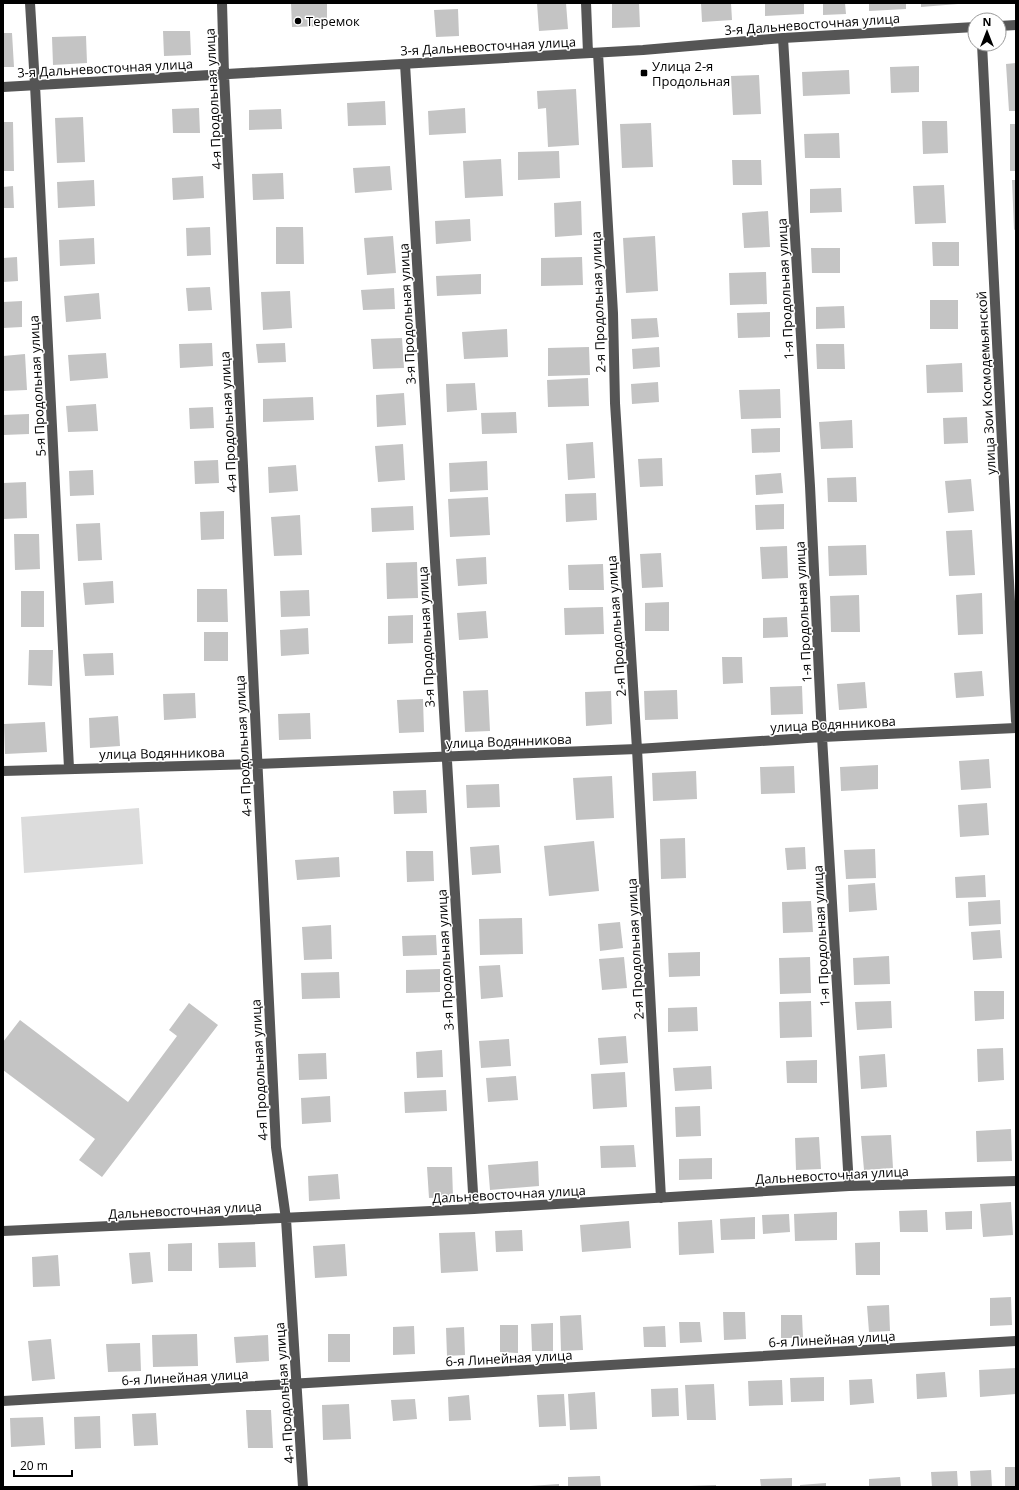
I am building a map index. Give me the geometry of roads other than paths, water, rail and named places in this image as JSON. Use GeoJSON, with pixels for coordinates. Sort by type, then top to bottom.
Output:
{"type":"FeatureCollection","features":[{"type":"Feature","properties":{"kind":"street","name":"5-я Продольная улица"},"geometry":{"type":"LineString","coordinates":[[30,3],[69,768]]}},
{"type":"Feature","properties":{"kind":"street","name":"4-я Продольная улица"},"geometry":{"type":"LineString","coordinates":[[222,3],[224,74],[276,1147],[286,1219],[303,1487]]}},
{"type":"Feature","properties":{"kind":"street","name":"2-я Продольная улица"},"geometry":{"type":"LineString","coordinates":[[586,3],[593,53],[613,313],[615,403],[637,748],[661,1198]]}},
{"type":"Feature","properties":{"kind":"street","name":"3-я Дальневосточная улица"},"geometry":{"type":"LineString","coordinates":[[3,87],[593,53],[783,38],[967,27]]}},
{"type":"Feature","properties":{"kind":"street","name":"1-я Продольная улица"},"geometry":{"type":"LineString","coordinates":[[783,38],[810,486],[822,737],[849,1186]]}},
{"type":"Feature","properties":{"kind":"street","name":"улица Зои Космодемьянской"},"geometry":{"type":"LineString","coordinates":[[982,52],[1016,721]]}},
{"type":"Feature","properties":{"kind":"street","name":"3-я Продольная улица"},"geometry":{"type":"LineString","coordinates":[[405,64],[474,1209]]}},
{"type":"Feature","properties":{"kind":"street","name":"улица Водянникова"},"geometry":{"type":"LineString","coordinates":[[3,771],[257,764],[637,748],[822,737],[1016,728]]}},
{"type":"Feature","properties":{"kind":"street","name":"Дальневосточная улица"},"geometry":{"type":"LineString","coordinates":[[3,1232],[474,1209],[849,1186],[1016,1181]]}},
{"type":"Feature","properties":{"kind":"street","name":"6-я Линейная улица"},"geometry":{"type":"LineString","coordinates":[[3,1400],[1016,1341]]}},
{"type":"Feature","properties":{"kind":"place","name":"Теремок"},"geometry":{"type":"Point","coordinates":[298,21]}},
{"type":"Feature","properties":{"kind":"place","name":"Улица 2-я Продольная"},"geometry":{"type":"Point","coordinates":[644,73]}}]}
